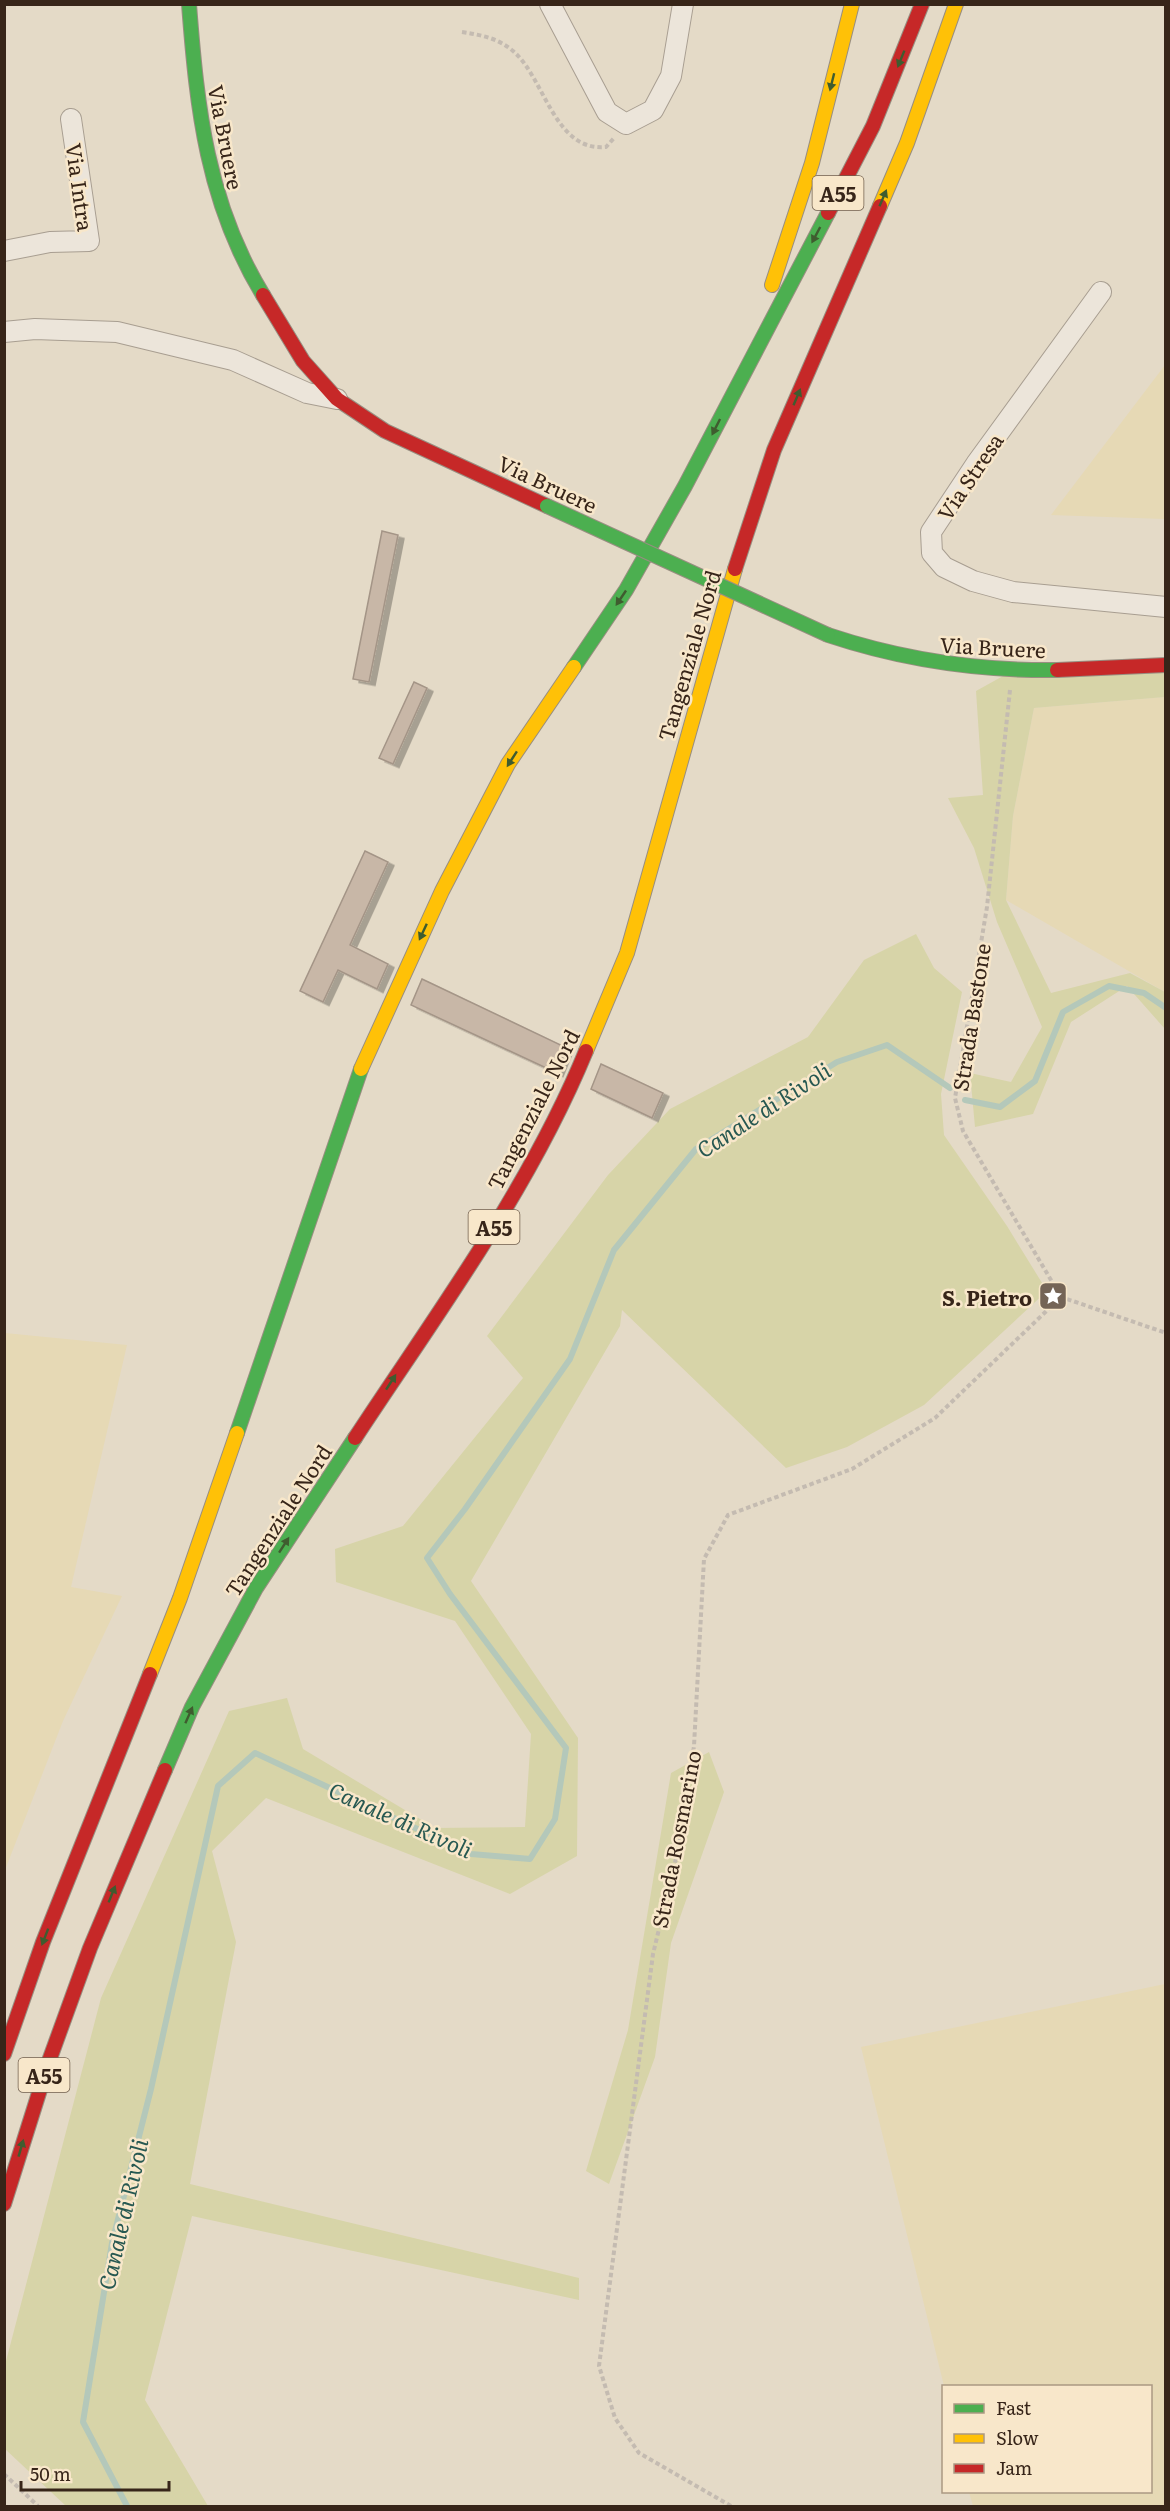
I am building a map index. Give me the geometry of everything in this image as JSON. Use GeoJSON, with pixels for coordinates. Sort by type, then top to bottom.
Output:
{"type":"FeatureCollection","features":[{"type":"Feature","properties":{"kind":"main road","name":"Via Bruere"},"geometry":{"type":"LineString","coordinates":[[189,4],[196,99],[201,133],[207,164],[226,225],[245,266],[278,322],[303,361],[337,399],[385,431],[828,635],[902,658],[967,668],[1012,671],[1166,665]]}},
{"type":"Feature","properties":{"kind":"main road","name":"A55"},"geometry":{"type":"LineString","coordinates":[[742,375],[812,163],[852,4]]}},
{"type":"Feature","properties":{"kind":"main road","name":"A55"},"geometry":{"type":"LineString","coordinates":[[4,2054],[43,1942],[180,1598],[363,1065],[393,996],[442,891],[508,764],[626,590],[657,540],[873,126],[922,4]]}},
{"type":"Feature","properties":{"kind":"main road","name":"A55"},"geometry":{"type":"LineString","coordinates":[[907,143],[956,4]]}},
{"type":"Feature","properties":{"kind":"main road","name":"A55"},"geometry":{"type":"LineString","coordinates":[[907,143],[946,73]]}},
{"type":"Feature","properties":{"kind":"main road","name":"Tangenziale Nord"},"geometry":{"type":"LineString","coordinates":[[4,2204],[39,2091],[90,1948],[192,1707],[256,1588],[514,1196],[548,1135],[580,1068],[627,953],[720,614],[774,450],[907,143]]}},
{"type":"Feature","properties":{"kind":"street"},"geometry":{"type":"LineString","coordinates":[[550,4],[607,112],[626,124],[653,110],[671,76],[683,4]]}},
{"type":"Feature","properties":{"kind":"street","name":"Via Intra"},"geometry":{"type":"LineString","coordinates":[[4,251],[50,242],[89,241],[71,119]]}},
{"type":"Feature","properties":{"kind":"street","name":"Via Stresa"},"geometry":{"type":"LineString","coordinates":[[1101,292],[976,464],[931,532],[932,553],[944,567],[973,581],[1013,592],[1166,607]]}},
{"type":"Feature","properties":{"kind":"street"},"geometry":{"type":"LineString","coordinates":[[4,332],[35,329],[117,332],[233,360],[307,393],[337,399]]}},
{"type":"Feature","properties":{"kind":"path"},"geometry":{"type":"LineString","coordinates":[[462,32],[499,41],[515,53],[528,67],[555,114],[570,134],[583,144],[594,148],[606,147],[626,124]]}},
{"type":"Feature","properties":{"kind":"path","name":"Strada Bastone"},"geometry":{"type":"LineString","coordinates":[[1012,671],[987,907],[955,1098],[963,1131],[1061,1297]]}},
{"type":"Feature","properties":{"kind":"path"},"geometry":{"type":"LineString","coordinates":[[1061,1297],[1166,1333]]}},
{"type":"Feature","properties":{"kind":"path","name":"Strada Rosmarino"},"geometry":{"type":"LineString","coordinates":[[731,2506],[639,2453],[615,2418],[599,2366],[653,1954],[679,1846],[694,1746],[704,1559],[728,1515],[852,1469],[935,1418],[1061,1297]]}},
{"type":"Feature","properties":{"kind":"path"},"geometry":{"type":"LineString","coordinates":[[4,2474],[38,2506]]}},
{"type":"Feature","properties":{"kind":"shaded area"},"geometry":{"type":"Polygon","coordinates":[[[1165,365],[1165,519],[1051,515],[1165,365]]]}},
{"type":"Feature","properties":{"kind":"shaded area"},"geometry":{"type":"Polygon","coordinates":[[[1165,664],[1165,697],[1034,708],[1013,816],[1006,900],[1051,993],[1130,973],[1165,992],[1165,1029],[1127,986],[1071,1022],[1033,1114],[975,1127],[970,1073],[1011,1082],[1042,1027],[997,922],[974,848],[948,798],[983,795],[976,691],[1012,671],[1165,664]]]}},
{"type":"Feature","properties":{"kind":"shaded area"},"geometry":{"type":"Polygon","coordinates":[[[1165,697],[1165,992],[1006,900],[1013,816],[1034,708],[1165,697]]]}},
{"type":"Feature","properties":{"kind":"shaded area"},"geometry":{"type":"Polygon","coordinates":[[[916,934],[934,968],[962,992],[941,1094],[944,1135],[1007,1226],[1047,1291],[924,1405],[847,1447],[786,1468],[622,1310],[620,1326],[471,1581],[578,1738],[577,1856],[510,1894],[266,1798],[212,1851],[236,1942],[190,2184],[579,2278],[579,2300],[192,2216],[145,2400],[208,2506],[66,2506],[5,2449],[5,2365],[101,1998],[229,1711],[287,1698],[303,1749],[435,1828],[525,1827],[531,1734],[455,1621],[336,1582],[335,1549],[403,1526],[523,1378],[487,1336],[608,1175],[670,1109],[808,1037],[864,960],[916,934]]]}},
{"type":"Feature","properties":{"kind":"shaded area"},"geometry":{"type":"Polygon","coordinates":[[[5,1333],[127,1345],[71,1587],[122,1596],[63,1721],[5,1870],[5,1333]]]}},
{"type":"Feature","properties":{"kind":"shaded area"},"geometry":{"type":"Polygon","coordinates":[[[709,1752],[724,1792],[671,1943],[655,2057],[609,2184],[586,2171],[628,2030],[671,1773],[709,1752]]]}},
{"type":"Feature","properties":{"kind":"shaded area"},"geometry":{"type":"Polygon","coordinates":[[[1165,1984],[1165,2506],[973,2506],[969,2493],[1152,2493],[1152,2385],[944,2385],[861,2047],[1165,1984]]]}},
{"type":"Feature","properties":{"kind":"building"},"geometry":{"type":"Polygon","coordinates":[[[382,531],[398,535],[369,682],[353,679],[382,531]]]}},
{"type":"Feature","properties":{"kind":"building"},"geometry":{"type":"Polygon","coordinates":[[[414,682],[427,688],[393,764],[379,758],[414,682]]]}},
{"type":"Feature","properties":{"kind":"building"},"geometry":{"type":"Polygon","coordinates":[[[365,851],[388,862],[350,945],[388,964],[377,989],[338,970],[323,1002],[300,991],[365,851]]]}},
{"type":"Feature","properties":{"kind":"building"},"geometry":{"type":"Polygon","coordinates":[[[422,979],[567,1048],[557,1073],[411,1005],[422,979]]]}},
{"type":"Feature","properties":{"kind":"building"},"geometry":{"type":"Polygon","coordinates":[[[601,1064],[663,1093],[652,1118],[591,1089],[601,1064]]]}},
{"type":"Feature","properties":{"kind":"waterway","name":"Canale di Rivoli"},"geometry":{"type":"LineString","coordinates":[[965,1100],[1000,1107],[1035,1081],[1063,1012],[1109,986],[1144,993],[1166,1008]]}},
{"type":"Feature","properties":{"kind":"waterway","name":"Canale di Rivoli"},"geometry":{"type":"LineString","coordinates":[[127,2506],[83,2422],[112,2243],[151,2089],[218,1786],[255,1753],[471,1854],[530,1859],[555,1819],[566,1748],[450,1594],[427,1558],[465,1509],[570,1359],[614,1250],[696,1149],[837,1062],[887,1045],[950,1088]]}},
{"type":"Feature","properties":{"kind":"traffic: fast"},"geometry":{"type":"LineString","coordinates":[[189,4],[201,118],[217,190],[244,260],[263,295]]}},
{"type":"Feature","properties":{"kind":"traffic: fast"},"geometry":{"type":"LineString","coordinates":[[574,667],[626,590],[685,486],[828,213]]}},
{"type":"Feature","properties":{"kind":"traffic: fast"},"geometry":{"type":"LineString","coordinates":[[547,506],[828,635]]}},
{"type":"Feature","properties":{"kind":"traffic: fast"},"geometry":{"type":"LineString","coordinates":[[828,635],[884,651],[941,662],[998,668],[1057,670]]}},
{"type":"Feature","properties":{"kind":"traffic: fast"},"geometry":{"type":"LineString","coordinates":[[237,1433],[361,1069]]}},
{"type":"Feature","properties":{"kind":"traffic: fast"},"geometry":{"type":"LineString","coordinates":[[165,1770],[192,1707],[256,1588],[355,1438]]}},
{"type":"Feature","properties":{"kind":"traffic: slow"},"geometry":{"type":"LineString","coordinates":[[772,285],[812,163],[852,4]]}},
{"type":"Feature","properties":{"kind":"traffic: slow"},"geometry":{"type":"LineString","coordinates":[[880,206],[907,143],[956,4]]}},
{"type":"Feature","properties":{"kind":"traffic: slow"},"geometry":{"type":"LineString","coordinates":[[586,1051],[627,953],[735,569]]}},
{"type":"Feature","properties":{"kind":"traffic: slow"},"geometry":{"type":"LineString","coordinates":[[361,1069],[442,891],[508,764],[574,667]]}},
{"type":"Feature","properties":{"kind":"traffic: slow"},"geometry":{"type":"LineString","coordinates":[[150,1674],[180,1598],[237,1433]]}},
{"type":"Feature","properties":{"kind":"traffic: jam"},"geometry":{"type":"LineString","coordinates":[[828,213],[873,126],[922,4]]}},
{"type":"Feature","properties":{"kind":"traffic: jam"},"geometry":{"type":"LineString","coordinates":[[735,569],[774,450],[880,206]]}},
{"type":"Feature","properties":{"kind":"traffic: jam"},"geometry":{"type":"LineString","coordinates":[[263,295],[303,361],[337,399],[385,431],[547,506]]}},
{"type":"Feature","properties":{"kind":"traffic: jam"},"geometry":{"type":"LineString","coordinates":[[1057,670],[1166,665]]}},
{"type":"Feature","properties":{"kind":"traffic: jam"},"geometry":{"type":"LineString","coordinates":[[355,1438],[480,1250],[509,1202],[537,1153],[586,1051]]}},
{"type":"Feature","properties":{"kind":"traffic: jam"},"geometry":{"type":"LineString","coordinates":[[4,2054],[43,1942],[150,1674]]}},
{"type":"Feature","properties":{"kind":"traffic: jam"},"geometry":{"type":"LineString","coordinates":[[4,2204],[49,2061],[90,1948],[165,1770]]}},
{"type":"Feature","properties":{"kind":"place","name":"S. Pietro"},"geometry":{"type":"Point","coordinates":[1053,1296]}}]}
